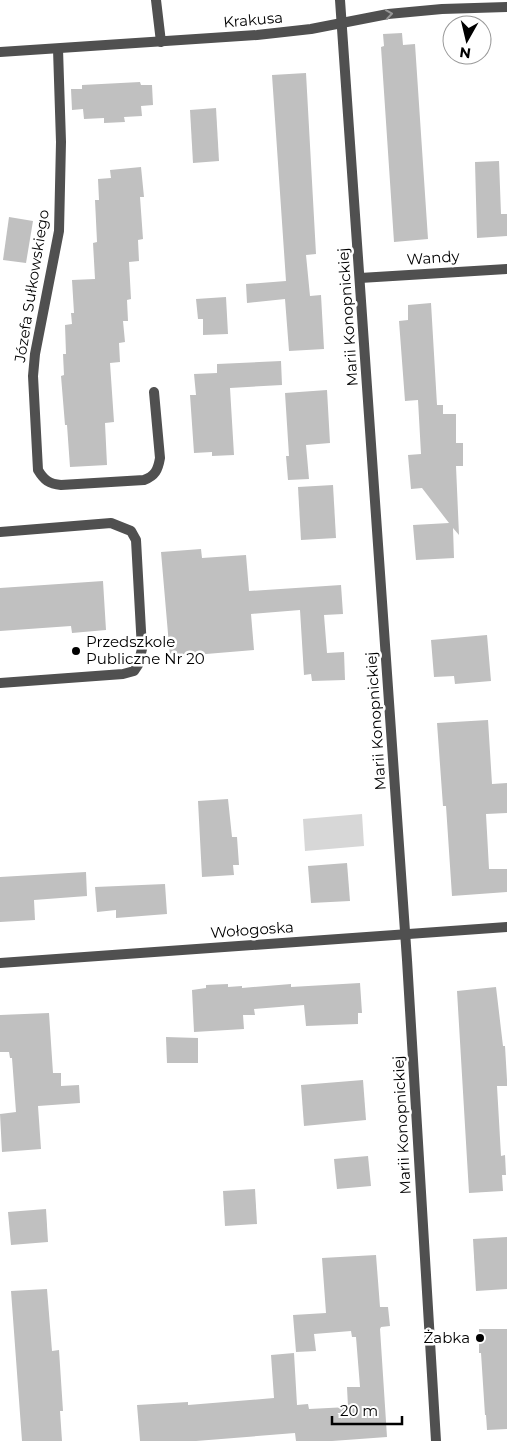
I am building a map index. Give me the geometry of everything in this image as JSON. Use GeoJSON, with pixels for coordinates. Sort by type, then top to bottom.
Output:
{"type":"FeatureCollection","features":[{"type":"Feature","properties":{"kind":"street"},"geometry":{"type":"LineString","coordinates":[[156,0],[161,42]]}},
{"type":"Feature","properties":{"kind":"street","name":"Marii Konopnickiej"},"geometry":{"type":"LineString","coordinates":[[340,0],[405,934],[436,1441]]}},
{"type":"Feature","properties":{"kind":"street","name":"Krakusa"},"geometry":{"type":"LineString","coordinates":[[0,52],[276,34],[388,14],[442,9],[507,8]]}},
{"type":"Feature","properties":{"kind":"street","name":"Józefa Sułkowskiego"},"geometry":{"type":"LineString","coordinates":[[58,49],[61,142],[59,231],[35,354],[33,376],[38,470],[42,478],[50,484],[61,485],[144,480],[152,477],[158,468],[160,458],[154,392]]}},
{"type":"Feature","properties":{"kind":"street","name":"Wandy"},"geometry":{"type":"LineString","coordinates":[[360,278],[507,268]]}},
{"type":"Feature","properties":{"kind":"street"},"geometry":{"type":"LineString","coordinates":[[0,532],[111,523],[131,531],[136,540],[142,649],[138,665],[134,671],[123,674],[0,682]]}},
{"type":"Feature","properties":{"kind":"street","name":"Wołogoska"},"geometry":{"type":"LineString","coordinates":[[0,964],[507,927]]}},
{"type":"Feature","properties":{"kind":"shaded area"},"geometry":{"type":"Polygon","coordinates":[[[362,814],[364,846],[305,851],[303,819],[362,814]]]}},
{"type":"Feature","properties":{"kind":"building"},"geometry":{"type":"Polygon","coordinates":[[[402,33],[403,45],[415,44],[428,239],[394,242],[381,47],[384,46],[383,34],[402,33]]]}},
{"type":"Feature","properties":{"kind":"building"},"geometry":{"type":"Polygon","coordinates":[[[306,73],[316,254],[306,255],[310,296],[321,295],[324,349],[289,351],[285,299],[247,303],[246,284],[286,281],[272,75],[306,73]]]}},
{"type":"Feature","properties":{"kind":"building"},"geometry":{"type":"Polygon","coordinates":[[[140,82],[141,85],[152,85],[153,105],[141,106],[142,116],[124,117],[125,122],[104,123],[104,118],[84,119],[83,109],[72,110],[71,89],[82,89],[82,85],[140,82]]]}},
{"type":"Feature","properties":{"kind":"building"},"geometry":{"type":"Polygon","coordinates":[[[216,108],[219,161],[193,163],[190,110],[216,108]]]}},
{"type":"Feature","properties":{"kind":"building"},"geometry":{"type":"Polygon","coordinates":[[[499,161],[501,214],[507,214],[507,236],[477,238],[475,162],[499,161]]]}},
{"type":"Feature","properties":{"kind":"building"},"geometry":{"type":"Polygon","coordinates":[[[141,167],[144,197],[140,197],[143,239],[138,240],[139,261],[129,262],[131,299],[127,300],[128,321],[123,321],[125,342],[119,343],[120,362],[110,363],[114,422],[105,423],[107,465],[70,467],[61,376],[64,375],[63,354],[66,354],[65,325],[72,324],[71,313],[74,313],[72,280],[95,279],[93,243],[97,242],[95,200],[99,200],[98,179],[111,178],[110,170],[141,167]]]}},
{"type":"Feature","properties":{"kind":"building"},"geometry":{"type":"Polygon","coordinates":[[[9,217],[33,221],[26,263],[3,260],[9,217]]]}},
{"type":"Feature","properties":{"kind":"building"},"geometry":{"type":"Polygon","coordinates":[[[226,297],[228,334],[203,335],[203,319],[198,319],[196,299],[226,297]]]}},
{"type":"Feature","properties":{"kind":"building"},"geometry":{"type":"Polygon","coordinates":[[[431,303],[437,405],[443,405],[443,414],[456,414],[456,443],[463,443],[463,466],[456,466],[459,535],[453,528],[454,558],[416,560],[413,525],[449,523],[422,488],[411,489],[408,455],[421,454],[418,400],[405,401],[399,321],[408,320],[408,305],[431,303]]]}},
{"type":"Feature","properties":{"kind":"building"},"geometry":{"type":"Polygon","coordinates":[[[281,361],[282,385],[230,388],[234,455],[212,456],[212,452],[194,453],[190,395],[196,395],[194,374],[217,373],[217,364],[281,361]]]}},
{"type":"Feature","properties":{"kind":"building"},"geometry":{"type":"Polygon","coordinates":[[[327,390],[330,443],[306,445],[309,479],[288,480],[286,456],[289,456],[285,393],[327,390]]]}},
{"type":"Feature","properties":{"kind":"building"},"geometry":{"type":"Polygon","coordinates":[[[333,485],[336,538],[301,540],[298,487],[333,485]]]}},
{"type":"Feature","properties":{"kind":"building"},"geometry":{"type":"Polygon","coordinates":[[[201,549],[202,558],[246,555],[249,591],[341,585],[343,614],[324,615],[327,653],[344,652],[345,680],[312,681],[311,674],[304,675],[300,610],[251,614],[254,650],[170,657],[161,552],[201,549]]]}},
{"type":"Feature","properties":{"kind":"building"},"geometry":{"type":"Polygon","coordinates":[[[103,581],[106,630],[72,633],[71,626],[0,631],[0,588],[103,581]]]}},
{"type":"Feature","properties":{"kind":"building"},"geometry":{"type":"Polygon","coordinates":[[[487,635],[491,681],[455,684],[454,676],[434,677],[431,640],[487,635]]]}},
{"type":"Feature","properties":{"kind":"building"},"geometry":{"type":"Polygon","coordinates":[[[488,720],[492,784],[507,783],[507,813],[486,814],[489,869],[507,869],[507,892],[452,896],[446,806],[443,806],[437,723],[488,720]]]}},
{"type":"Feature","properties":{"kind":"building"},"geometry":{"type":"Polygon","coordinates":[[[228,799],[232,837],[237,837],[239,865],[233,865],[234,875],[202,877],[198,801],[228,799]]]}},
{"type":"Feature","properties":{"kind":"building"},"geometry":{"type":"Polygon","coordinates":[[[347,863],[350,901],[311,903],[308,866],[347,863]]]}},
{"type":"Feature","properties":{"kind":"building"},"geometry":{"type":"Polygon","coordinates":[[[86,872],[87,896],[34,900],[35,920],[0,922],[0,877],[86,872]]]}},
{"type":"Feature","properties":{"kind":"building"},"geometry":{"type":"Polygon","coordinates":[[[165,884],[167,914],[116,918],[116,910],[97,912],[95,887],[165,884]]]}},
{"type":"Feature","properties":{"kind":"building"},"geometry":{"type":"Polygon","coordinates":[[[360,983],[362,1013],[358,1013],[358,1024],[306,1026],[304,1005],[254,1009],[255,1015],[243,1015],[244,1029],[194,1032],[192,990],[206,988],[206,985],[228,984],[228,987],[242,986],[242,988],[291,984],[291,987],[360,983]]]}},
{"type":"Feature","properties":{"kind":"building"},"geometry":{"type":"Polygon","coordinates":[[[496,987],[503,1046],[505,1046],[507,1080],[507,1086],[497,1086],[501,1156],[505,1155],[506,1175],[502,1175],[503,1191],[469,1193],[457,991],[496,987]]]}},
{"type":"Feature","properties":{"kind":"building"},"geometry":{"type":"Polygon","coordinates":[[[49,1013],[53,1073],[61,1073],[61,1086],[79,1085],[80,1103],[38,1106],[41,1149],[2,1152],[0,1114],[16,1112],[12,1058],[10,1058],[9,1052],[0,1052],[0,1015],[49,1013]]]}},
{"type":"Feature","properties":{"kind":"building"},"geometry":{"type":"Polygon","coordinates":[[[166,1037],[198,1038],[198,1063],[167,1063],[166,1037]]]}},
{"type":"Feature","properties":{"kind":"building"},"geometry":{"type":"Polygon","coordinates":[[[363,1080],[366,1120],[304,1126],[301,1085],[363,1080]]]}},
{"type":"Feature","properties":{"kind":"building"},"geometry":{"type":"Polygon","coordinates":[[[368,1156],[371,1186],[337,1189],[334,1159],[368,1156]]]}},
{"type":"Feature","properties":{"kind":"building"},"geometry":{"type":"Polygon","coordinates":[[[255,1189],[257,1224],[225,1226],[223,1191],[255,1189]]]}},
{"type":"Feature","properties":{"kind":"building"},"geometry":{"type":"Polygon","coordinates":[[[46,1209],[48,1242],[11,1245],[8,1212],[46,1209]]]}},
{"type":"Feature","properties":{"kind":"building"},"geometry":{"type":"Polygon","coordinates":[[[507,1237],[507,1289],[476,1291],[473,1239],[507,1237]]]}},
{"type":"Feature","properties":{"kind":"building"},"geometry":{"type":"Polygon","coordinates":[[[376,1255],[380,1307],[388,1307],[390,1326],[381,1327],[380,1329],[387,1437],[332,1441],[296,1441],[295,1433],[196,1441],[140,1441],[137,1405],[188,1402],[188,1405],[274,1398],[271,1355],[294,1353],[297,1405],[308,1404],[309,1409],[348,1407],[347,1387],[360,1387],[356,1337],[352,1337],[351,1331],[314,1334],[316,1351],[296,1352],[293,1315],[326,1313],[322,1258],[376,1255]]]}},
{"type":"Feature","properties":{"kind":"building"},"geometry":{"type":"Polygon","coordinates":[[[47,1289],[52,1351],[59,1350],[63,1411],[60,1411],[62,1441],[22,1441],[11,1291],[47,1289]]]}},
{"type":"Feature","properties":{"kind":"building"},"geometry":{"type":"Polygon","coordinates":[[[479,1329],[507,1329],[507,1429],[487,1430],[481,1353],[479,1353],[479,1329]]]}},
{"type":"Feature","properties":{"kind":"place","name":"Przedszkole Publiczne Nr 20"},"geometry":{"type":"Point","coordinates":[76,651]}},
{"type":"Feature","properties":{"kind":"place","name":"Żabka"},"geometry":{"type":"Point","coordinates":[480,1338]}}]}
